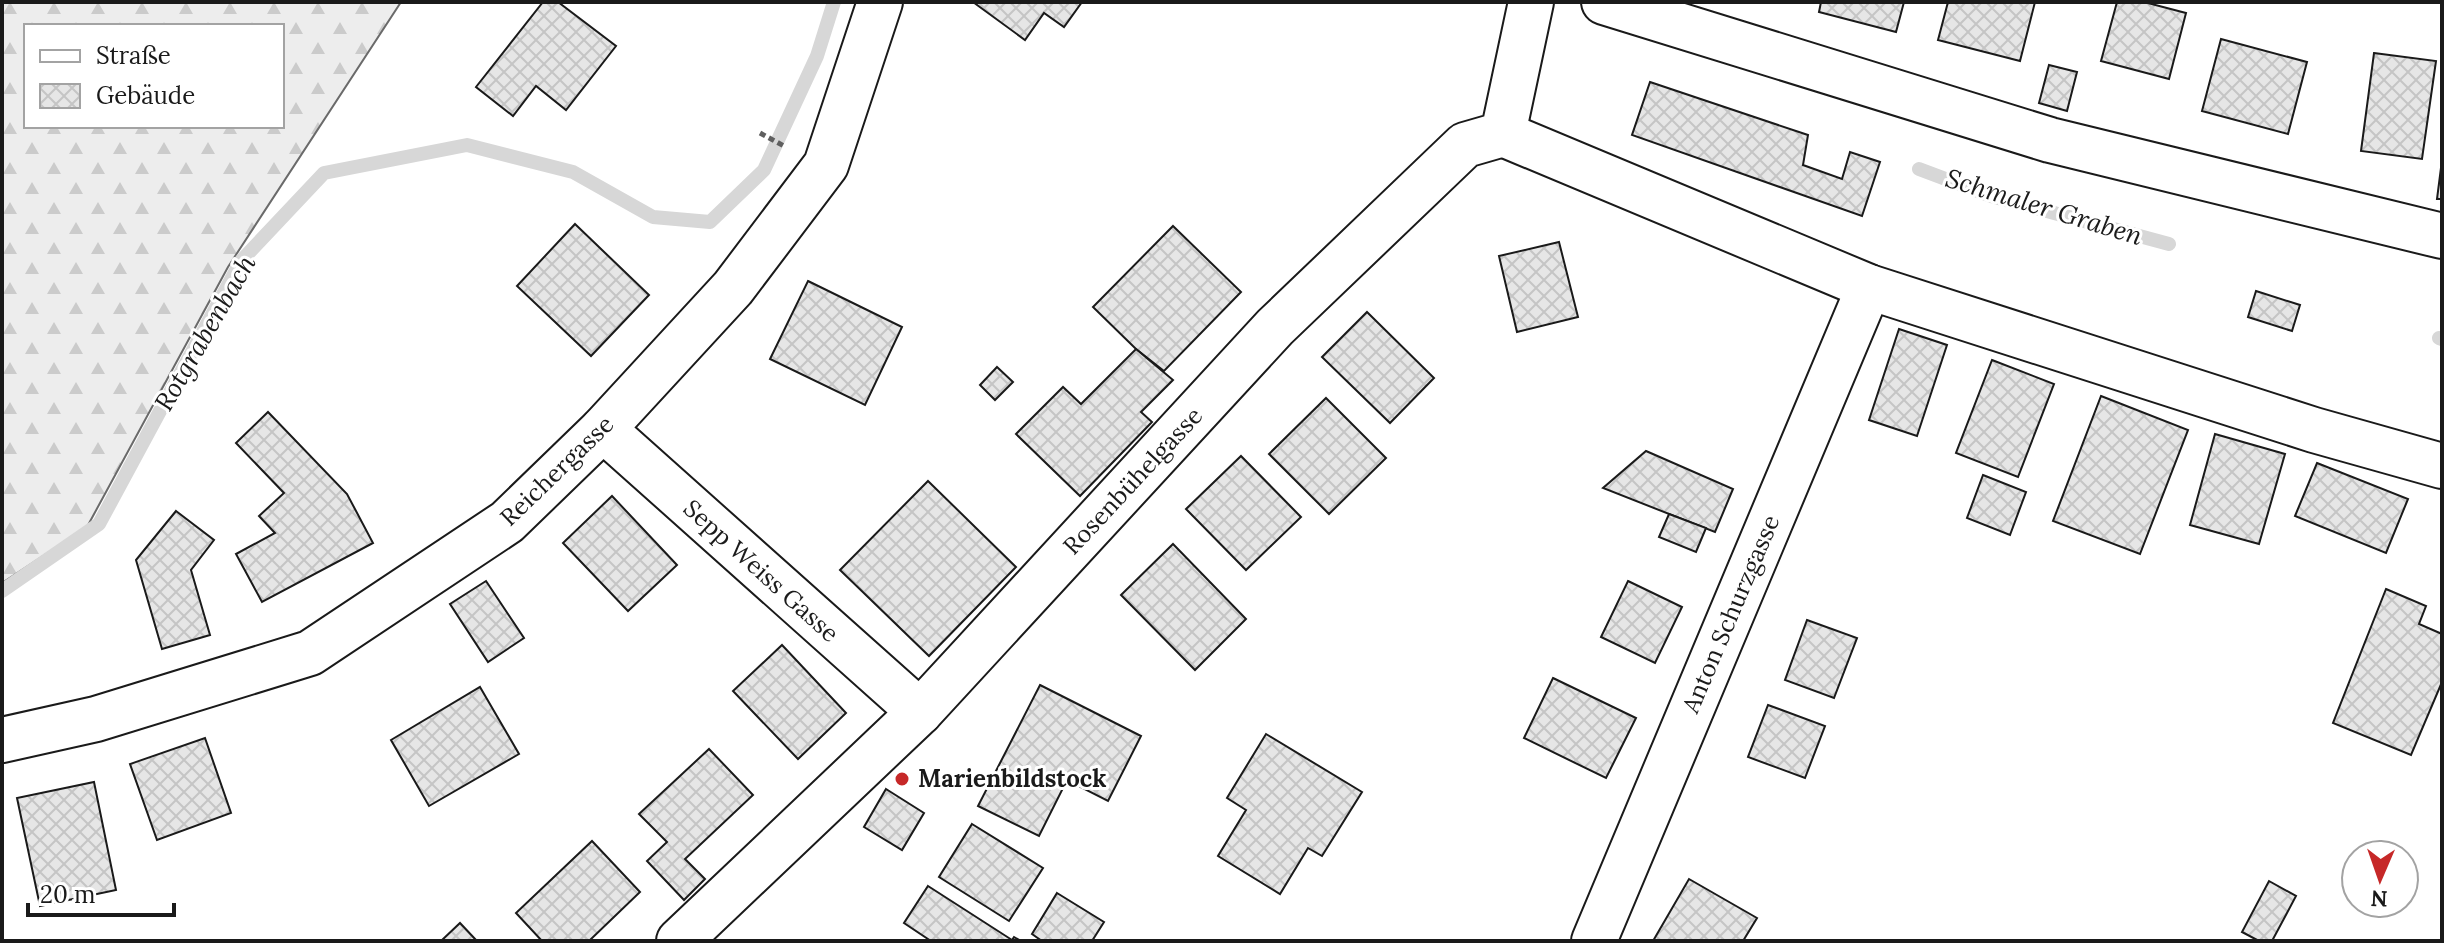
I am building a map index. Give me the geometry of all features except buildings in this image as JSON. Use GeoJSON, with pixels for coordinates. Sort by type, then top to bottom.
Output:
{"type":"FeatureCollection","features":[{"type":"Feature","properties":{"kind":"street","name":"Reichergasse"},"geometry":{"type":"LineString","coordinates":[[2,740],[96,719],[310,653],[507,522],[603,429],[733,288],[826,165],[880,2]]}},
{"type":"Feature","properties":{"kind":"street"},"geometry":{"type":"LineString","coordinates":[[1531,2],[1503,134],[1869,287],[2314,430],[2442,466]]}},
{"type":"Feature","properties":{"kind":"street"},"geometry":{"type":"LineString","coordinates":[[1604,2],[2050,140],[2442,236]]}},
{"type":"Feature","properties":{"kind":"street","name":"Rosenbühelgasse"},"geometry":{"type":"LineString","coordinates":[[679,941],[920,712],[1275,327],[1465,145],[1503,134]]}},
{"type":"Feature","properties":{"kind":"street","name":"Anton Schurzgasse"},"geometry":{"type":"LineString","coordinates":[[1594,941],[1869,287]]}},
{"type":"Feature","properties":{"kind":"street","name":"Sepp Weiss Gasse"},"geometry":{"type":"LineString","coordinates":[[603,429],[920,712]]}},
{"type":"Feature","properties":{"kind":"green space"},"geometry":{"type":"Polygon","coordinates":[[[2,2],[401,2],[228,267],[87,527],[2,583],[2,2]]]}},
{"type":"Feature","properties":{"kind":"waterway","name":"Rotgrabenbach"},"geometry":{"type":"LineString","coordinates":[[2,591],[99,524],[241,261],[324,173],[467,145],[573,172],[653,217],[710,222],[764,170],[817,56],[834,2]]}},
{"type":"Feature","properties":{"kind":"waterway","name":"Schmaler Graben"},"geometry":{"type":"LineString","coordinates":[[1919,169],[1991,196],[2169,244]]}},
{"type":"Feature","properties":{"kind":"place","name":"Marienbildstock"},"geometry":{"type":"Point","coordinates":[902,779]}}]}
